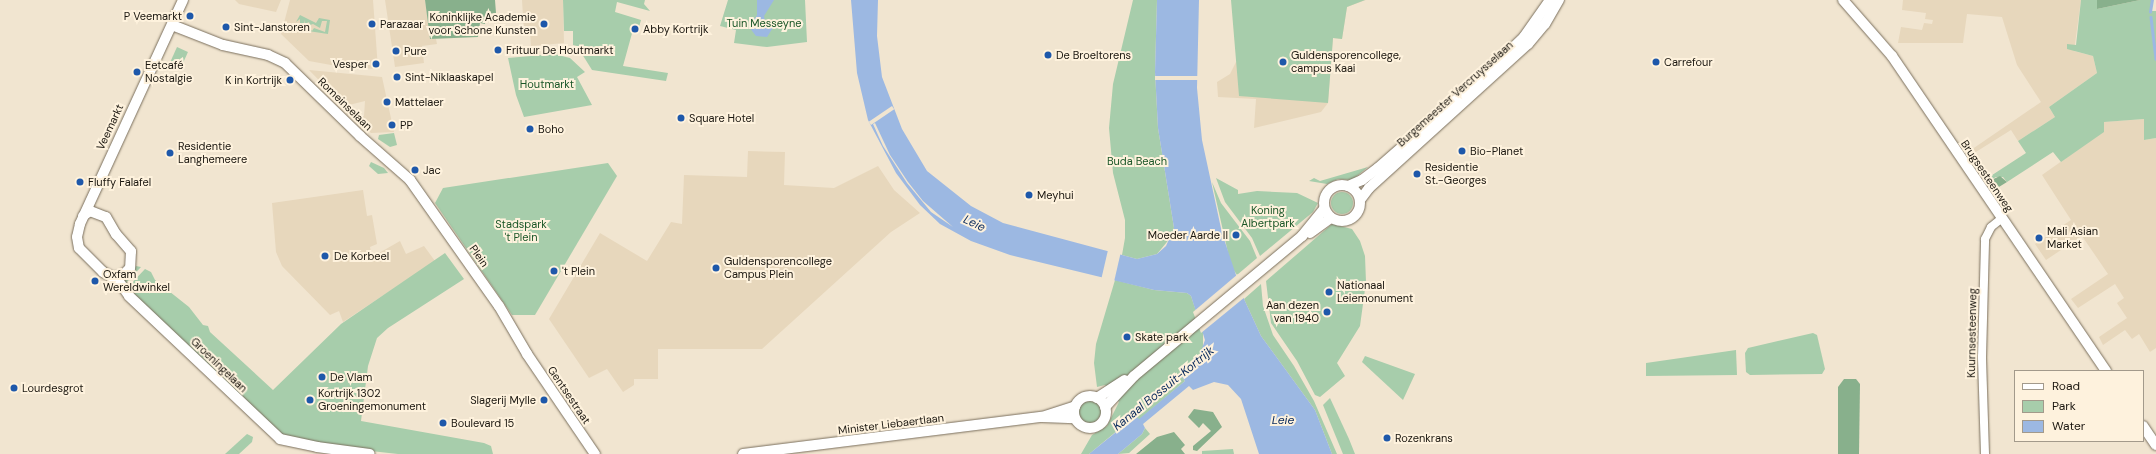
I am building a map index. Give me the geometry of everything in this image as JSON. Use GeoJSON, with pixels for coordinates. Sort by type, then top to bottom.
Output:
{"type":"FeatureCollection","features":[{"type":"Feature","properties":{"kind":"main road","name":"Veemarkt"},"geometry":{"type":"LineString","coordinates":[[78,243],[77,233],[83,216],[183,0]]}},
{"type":"Feature","properties":{"kind":"main road","name":"Burgemeester Vercruysselaan"},"geometry":{"type":"LineString","coordinates":[[1348,186],[1362,180],[1378,168],[1488,71],[1535,25],[1550,0]]}},
{"type":"Feature","properties":{"kind":"main road","name":"Burgemeester Vercruysselaan"},"geometry":{"type":"LineString","coordinates":[[1360,200],[1369,188],[1528,44],[1544,24],[1559,0]]}},
{"type":"Feature","properties":{"kind":"main road","name":"Brugsesteenweg"},"geometry":{"type":"LineString","coordinates":[[1842,0],[1888,51],[2105,370]]}},
{"type":"Feature","properties":{"kind":"main road","name":"Romeinselaan"},"geometry":{"type":"LineString","coordinates":[[172,25],[199,37],[235,49],[274,57],[289,66],[360,136],[410,180]]}},
{"type":"Feature","properties":{"kind":"main road","name":"Plein"},"geometry":{"type":"LineString","coordinates":[[410,180],[499,306],[524,349]]}},
{"type":"Feature","properties":{"kind":"main road"},"geometry":{"type":"LineString","coordinates":[[1302,236],[1324,209],[1326,195],[1331,188],[1348,186],[1356,191],[1360,200],[1359,209],[1354,217],[1343,222],[1331,218],[1324,209]]}},
{"type":"Feature","properties":{"kind":"main road"},"geometry":{"type":"LineString","coordinates":[[83,216],[89,211],[94,211],[106,216],[113,225],[116,234],[129,248],[133,258],[128,271],[114,277]]}},
{"type":"Feature","properties":{"kind":"main road"},"geometry":{"type":"LineString","coordinates":[[1134,376],[1098,398],[1085,397],[1075,406],[1075,418],[1082,426],[1093,428],[1104,418],[1105,407],[1134,376],[1302,236],[1331,218]]}},
{"type":"Feature","properties":{"kind":"main road","name":"Groeningelaan"},"geometry":{"type":"LineString","coordinates":[[78,243],[103,272],[114,277],[129,296],[280,438],[317,448],[370,454]]}},
{"type":"Feature","properties":{"kind":"main road","name":"Gentsestraat"},"geometry":{"type":"LineString","coordinates":[[524,349],[594,454]]}},
{"type":"Feature","properties":{"kind":"main road"},"geometry":{"type":"LineString","coordinates":[[1098,398],[1105,407]]}},
{"type":"Feature","properties":{"kind":"main road","name":"Minister Liebaertlaan"},"geometry":{"type":"LineString","coordinates":[[1042,417],[1075,406]]}},
{"type":"Feature","properties":{"kind":"main road","name":"Minister Liebaertlaan"},"geometry":{"type":"LineString","coordinates":[[743,454],[1042,417],[1075,418]]}},
{"type":"Feature","properties":{"kind":"main road"},"geometry":{"type":"LineString","coordinates":[[2144,427],[2156,445]]}},
{"type":"Feature","properties":{"kind":"street","name":"Kuurnsesteenweg"},"geometry":{"type":"LineString","coordinates":[[1985,454],[1982,357],[1985,239],[1991,227],[2001,219]]}},
{"type":"Feature","properties":{"kind":"shaded area"},"geometry":{"type":"Polygon","coordinates":[[[235,0],[281,0],[276,12],[239,4],[235,0]]]}},
{"type":"Feature","properties":{"kind":"shaded area"},"geometry":{"type":"Polygon","coordinates":[[[290,0],[373,0],[378,69],[342,67],[309,61],[281,34],[290,0]]]}},
{"type":"Feature","properties":{"kind":"shaded area"},"geometry":{"type":"Polygon","coordinates":[[[385,0],[425,0],[430,39],[436,39],[437,44],[422,46],[424,63],[395,67],[385,0]]]}},
{"type":"Feature","properties":{"kind":"shaded area","name":"Koninklijke Academie voor Schone Kunsten"},"geometry":{"type":"Polygon","coordinates":[[[522,0],[563,0],[564,43],[531,46],[530,32],[524,33],[522,0]]]}},
{"type":"Feature","properties":{"kind":"shaded area","name":"Guldensporencollege, campus Kaai"},"geometry":{"type":"Polygon","coordinates":[[[1236,0],[1366,0],[1347,7],[1342,39],[1333,38],[1328,103],[1321,112],[1254,128],[1256,99],[1218,97],[1217,82],[1230,74],[1238,58],[1236,0]]]}},
{"type":"Feature","properties":{"kind":"shaded area"},"geometry":{"type":"Polygon","coordinates":[[[1903,0],[2081,0],[2074,51],[2093,56],[2097,73],[2049,107],[2055,117],[2018,141],[2011,130],[1971,155],[1968,152],[2041,102],[2017,65],[2002,17],[1967,14],[1963,43],[1898,43],[1901,27],[1922,30],[1924,23],[1932,24],[1933,20],[1925,19],[1926,13],[1902,10],[1903,0]]]}},
{"type":"Feature","properties":{"kind":"shaded area"},"geometry":{"type":"Polygon","coordinates":[[[309,70],[382,77],[394,132],[371,133],[355,118],[364,116],[365,101],[349,105],[346,108],[309,70]]]}},
{"type":"Feature","properties":{"kind":"shaded area"},"geometry":{"type":"Polygon","coordinates":[[[2144,119],[2144,140],[2156,138],[2156,348],[2150,352],[2139,334],[2132,339],[2125,330],[2103,345],[2099,337],[2127,318],[2117,303],[2124,298],[2115,284],[2078,308],[2071,299],[2108,274],[2082,236],[2046,260],[2035,244],[2071,220],[2042,175],[2103,132],[2103,122],[2144,119]]]}},
{"type":"Feature","properties":{"kind":"shaded area","name":"Guldensporencollege Campus Plein"},"geometry":{"type":"Polygon","coordinates":[[[748,151],[785,152],[784,185],[834,188],[878,166],[894,190],[920,213],[891,232],[762,349],[658,349],[658,379],[634,379],[634,385],[623,392],[607,369],[589,378],[549,319],[600,233],[647,261],[671,222],[682,224],[684,175],[747,177],[748,151]]]}},
{"type":"Feature","properties":{"kind":"shaded area","name":"De Korbeel"},"geometry":{"type":"Polygon","coordinates":[[[363,190],[367,216],[372,215],[377,244],[370,247],[372,257],[400,241],[406,254],[424,246],[435,261],[343,322],[339,311],[330,315],[282,266],[276,252],[272,203],[363,190]]]}},
{"type":"Feature","properties":{"kind":"green space"},"geometry":{"type":"Polygon","coordinates":[[[425,0],[495,0],[496,13],[486,14],[488,19],[485,20],[485,24],[480,23],[478,37],[430,39],[425,0]]]}},
{"type":"Feature","properties":{"kind":"green space"},"geometry":{"type":"Polygon","coordinates":[[[563,0],[645,0],[644,4],[650,11],[617,2],[615,12],[641,20],[639,27],[634,26],[623,66],[668,73],[666,81],[592,70],[577,46],[573,45],[573,31],[564,31],[563,0]]]}},
{"type":"Feature","properties":{"kind":"green space","name":"Tuin Messeyne"},"geometry":{"type":"Polygon","coordinates":[[[728,0],[805,0],[807,42],[767,47],[734,43],[736,30],[720,26],[728,0]]]}},
{"type":"Feature","properties":{"kind":"green space","name":"Buda Beach"},"geometry":{"type":"Polygon","coordinates":[[[1133,0],[1157,0],[1155,72],[1158,128],[1174,228],[1171,237],[1157,254],[1137,259],[1122,255],[1125,238],[1125,220],[1113,173],[1109,128],[1113,84],[1133,0]]]}},
{"type":"Feature","properties":{"kind":"green space","name":"Guldensporencollege, campus Kaai"},"geometry":{"type":"Polygon","coordinates":[[[1231,0],[1365,0],[1347,7],[1342,39],[1333,38],[1328,103],[1239,96],[1231,0]]]}},
{"type":"Feature","properties":{"kind":"green space"},"geometry":{"type":"Polygon","coordinates":[[[2081,0],[2098,0],[2097,9],[2140,0],[2153,0],[2150,11],[2156,11],[2156,138],[2144,140],[2144,119],[2104,122],[2104,132],[2061,162],[2053,152],[2007,182],[2003,177],[1996,177],[1989,181],[1986,179],[2026,153],[2018,141],[2055,117],[2049,107],[2097,73],[2093,56],[2067,49],[2067,44],[2076,45],[2081,0]]]}},
{"type":"Feature","properties":{"kind":"green space"},"geometry":{"type":"Polygon","coordinates":[[[2097,0],[2140,0],[2097,9],[2097,0]]]}},
{"type":"Feature","properties":{"kind":"green space"},"geometry":{"type":"Polygon","coordinates":[[[300,15],[316,23],[319,18],[330,20],[328,34],[295,29],[296,24],[298,28],[300,25],[303,25],[303,29],[305,26],[308,27],[307,30],[309,27],[312,31],[314,28],[325,32],[327,21],[322,21],[320,28],[313,24],[310,25],[309,22],[305,24],[305,20],[304,24],[300,23],[300,19],[296,22],[300,15]]]}},
{"type":"Feature","properties":{"kind":"green space"},"geometry":{"type":"Polygon","coordinates":[[[177,47],[188,52],[180,69],[169,64],[177,47]]]}},
{"type":"Feature","properties":{"kind":"green space","name":"Houtmarkt"},"geometry":{"type":"Polygon","coordinates":[[[554,54],[570,58],[585,72],[577,77],[592,105],[524,117],[516,95],[508,58],[554,54]]]}},
{"type":"Feature","properties":{"kind":"green space"},"geometry":{"type":"Polygon","coordinates":[[[394,133],[397,145],[390,147],[378,139],[379,135],[394,133]]]}},
{"type":"Feature","properties":{"kind":"green space"},"geometry":{"type":"Polygon","coordinates":[[[371,162],[384,168],[388,173],[378,174],[369,166],[371,162]]]}},
{"type":"Feature","properties":{"kind":"green space","name":"Stadspark 't Plein"},"geometry":{"type":"Polygon","coordinates":[[[608,163],[617,176],[535,315],[512,315],[435,203],[443,188],[608,163]]]}},
{"type":"Feature","properties":{"kind":"green space"},"geometry":{"type":"Polygon","coordinates":[[[1368,167],[1352,180],[1338,179],[1327,184],[1309,181],[1314,178],[1320,181],[1368,167]]]}},
{"type":"Feature","properties":{"kind":"green space"},"geometry":{"type":"Polygon","coordinates":[[[2000,176],[2007,182],[1994,190],[1989,181],[2000,176]]]}},
{"type":"Feature","properties":{"kind":"green space","name":"Koning Albertpark"},"geometry":{"type":"Polygon","coordinates":[[[1216,178],[1238,190],[1238,194],[1257,191],[1297,193],[1318,203],[1313,212],[1260,256],[1252,238],[1225,202],[1216,178]]]}},
{"type":"Feature","properties":{"kind":"green space"},"geometry":{"type":"Polygon","coordinates":[[[1212,182],[1221,203],[1250,241],[1257,258],[1237,275],[1231,266],[1212,182]]]}},
{"type":"Feature","properties":{"kind":"green space"},"geometry":{"type":"Polygon","coordinates":[[[1342,192],[1350,195],[1353,203],[1350,211],[1342,214],[1334,211],[1331,203],[1334,195],[1342,192]]]}},
{"type":"Feature","properties":{"kind":"green space","name":"Koning Albertpark"},"geometry":{"type":"Polygon","coordinates":[[[1332,224],[1352,229],[1360,241],[1365,256],[1366,282],[1360,326],[1337,363],[1345,376],[1320,397],[1315,395],[1297,361],[1271,323],[1266,281],[1332,224]]]}},
{"type":"Feature","properties":{"kind":"green space"},"geometry":{"type":"Polygon","coordinates":[[[445,253],[464,279],[388,328],[377,338],[368,366],[361,421],[484,443],[491,446],[493,454],[398,454],[317,445],[283,437],[127,288],[145,269],[151,272],[155,280],[189,307],[203,325],[208,326],[210,332],[273,390],[341,324],[445,253]]]}},
{"type":"Feature","properties":{"kind":"green space"},"geometry":{"type":"Polygon","coordinates":[[[136,266],[141,267],[125,284],[124,280],[136,266]]]}},
{"type":"Feature","properties":{"kind":"green space"},"geometry":{"type":"Polygon","coordinates":[[[1115,280],[1154,290],[1187,293],[1191,296],[1203,332],[1203,350],[1181,376],[1185,381],[1139,420],[1135,416],[1089,454],[1081,454],[1092,435],[1107,426],[1119,402],[1105,385],[1097,387],[1094,363],[1096,344],[1115,280]]]}},
{"type":"Feature","properties":{"kind":"green space"},"geometry":{"type":"Polygon","coordinates":[[[1261,284],[1263,306],[1273,335],[1294,366],[1314,401],[1337,454],[1332,454],[1315,410],[1261,336],[1244,299],[1261,284]]]}},
{"type":"Feature","properties":{"kind":"green space"},"geometry":{"type":"Polygon","coordinates":[[[1813,333],[1817,335],[1825,369],[1822,374],[1750,375],[1746,372],[1745,353],[1748,348],[1813,333]]]}},
{"type":"Feature","properties":{"kind":"green space"},"geometry":{"type":"Polygon","coordinates":[[[1736,350],[1737,375],[1646,376],[1646,363],[1736,350]]]}},
{"type":"Feature","properties":{"kind":"green space"},"geometry":{"type":"Polygon","coordinates":[[[1365,356],[1415,374],[1403,400],[1362,362],[1365,356]]]}},
{"type":"Feature","properties":{"kind":"green space"},"geometry":{"type":"Polygon","coordinates":[[[1844,379],[1856,379],[1860,384],[1859,454],[1838,454],[1838,387],[1844,379]]]}},
{"type":"Feature","properties":{"kind":"green space"},"geometry":{"type":"Polygon","coordinates":[[[1330,398],[1355,454],[1343,454],[1323,405],[1330,398]]]}},
{"type":"Feature","properties":{"kind":"green space"},"geometry":{"type":"Polygon","coordinates":[[[1090,401],[1098,404],[1101,412],[1098,420],[1090,423],[1082,420],[1079,412],[1082,404],[1090,401]]]}},
{"type":"Feature","properties":{"kind":"green space"},"geometry":{"type":"Polygon","coordinates":[[[1194,409],[1213,412],[1222,427],[1197,451],[1193,450],[1193,446],[1211,431],[1203,423],[1199,428],[1188,417],[1194,409]]]}},
{"type":"Feature","properties":{"kind":"green space"},"geometry":{"type":"Polygon","coordinates":[[[1145,428],[1150,434],[1129,453],[1118,454],[1142,434],[1145,428]]]}},
{"type":"Feature","properties":{"kind":"green space"},"geometry":{"type":"Polygon","coordinates":[[[1174,432],[1185,445],[1181,449],[1185,454],[1136,454],[1157,437],[1174,432]]]}},
{"type":"Feature","properties":{"kind":"green space"},"geometry":{"type":"Polygon","coordinates":[[[247,434],[253,437],[252,442],[239,454],[225,454],[247,434]]]}},
{"type":"Feature","properties":{"kind":"green space"},"geometry":{"type":"Polygon","coordinates":[[[1233,449],[1234,454],[1202,454],[1202,451],[1233,449]]]}},
{"type":"Feature","properties":{"kind":"water"},"geometry":{"type":"Polygon","coordinates":[[[757,0],[774,0],[764,16],[765,21],[774,26],[767,37],[756,36],[749,27],[757,15],[757,0]]]}},
{"type":"Feature","properties":{"kind":"water","name":"Leie"},"geometry":{"type":"Polygon","coordinates":[[[851,0],[878,0],[877,36],[882,77],[902,129],[927,171],[971,206],[1003,223],[1137,259],[1157,254],[1166,246],[1174,228],[1158,128],[1155,72],[1157,0],[1199,0],[1197,88],[1202,140],[1222,233],[1244,299],[1261,336],[1315,410],[1332,454],[1259,454],[1241,399],[1228,385],[1214,382],[1193,390],[1189,386],[1143,424],[1145,428],[1142,434],[1118,454],[1089,454],[1136,416],[1139,419],[1185,381],[1181,376],[1199,357],[1205,340],[1191,296],[1187,293],[1154,290],[1010,255],[971,241],[940,224],[920,205],[896,173],[868,120],[857,73],[851,0]]]}},
{"type":"Feature","properties":{"kind":"pier"},"geometry":{"type":"Polygon","coordinates":[[[1155,76],[1201,76],[1201,80],[1155,80],[1155,76]]]}},
{"type":"Feature","properties":{"kind":"pier"},"geometry":{"type":"Polygon","coordinates":[[[892,106],[894,109],[871,125],[869,122],[892,106]]]}},
{"type":"Feature","properties":{"kind":"pier"},"geometry":{"type":"Polygon","coordinates":[[[875,123],[890,155],[908,182],[923,201],[953,227],[931,212],[907,183],[883,146],[873,124],[875,123]]]}},
{"type":"Feature","properties":{"kind":"pier"},"geometry":{"type":"Polygon","coordinates":[[[1108,250],[1121,253],[1114,281],[1101,278],[1108,250]]]}},
{"type":"Feature","properties":{"kind":"pier"},"geometry":{"type":"Polygon","coordinates":[[[1238,274],[1245,297],[1201,333],[1193,312],[1238,274]]]}},
{"type":"Feature","properties":{"kind":"waterway"},"geometry":{"type":"LineString","coordinates":[[2150,12],[2152,0]]}},
{"type":"Feature","properties":{"kind":"waterway"},"geometry":{"type":"LineString","coordinates":[[2151,17],[2156,59]]}},
{"type":"Feature","properties":{"kind":"place","name":"P Veemarkt"},"geometry":{"type":"Point","coordinates":[190,16]}},
{"type":"Feature","properties":{"kind":"place","name":"Parazaar"},"geometry":{"type":"Point","coordinates":[372,24]}},
{"type":"Feature","properties":{"kind":"place","name":"Koninklijke Academie voor Schone Kunsten"},"geometry":{"type":"Point","coordinates":[544,24]}},
{"type":"Feature","properties":{"kind":"place","name":"Sint-Janstoren"},"geometry":{"type":"Point","coordinates":[226,27]}},
{"type":"Feature","properties":{"kind":"place","name":"Abby Kortrijk"},"geometry":{"type":"Point","coordinates":[635,29]}},
{"type":"Feature","properties":{"kind":"place","name":"Frituur De Houtmarkt"},"geometry":{"type":"Point","coordinates":[498,50]}},
{"type":"Feature","properties":{"kind":"place","name":"Pure"},"geometry":{"type":"Point","coordinates":[396,51]}},
{"type":"Feature","properties":{"kind":"place","name":"De Broeltorens"},"geometry":{"type":"Point","coordinates":[1048,55]}},
{"type":"Feature","properties":{"kind":"place","name":"Guldensporencollege, campus Kaai"},"geometry":{"type":"Point","coordinates":[1283,62]}},
{"type":"Feature","properties":{"kind":"place","name":"Carrefour"},"geometry":{"type":"Point","coordinates":[1656,62]}},
{"type":"Feature","properties":{"kind":"place","name":"Vesper"},"geometry":{"type":"Point","coordinates":[376,64]}},
{"type":"Feature","properties":{"kind":"place","name":"Eetcafé Nostalgie"},"geometry":{"type":"Point","coordinates":[137,72]}},
{"type":"Feature","properties":{"kind":"place","name":"Sint-Niklaaskapel"},"geometry":{"type":"Point","coordinates":[397,77]}},
{"type":"Feature","properties":{"kind":"place","name":"K in Kortrijk"},"geometry":{"type":"Point","coordinates":[290,80]}},
{"type":"Feature","properties":{"kind":"place","name":"Mattelaer"},"geometry":{"type":"Point","coordinates":[387,102]}},
{"type":"Feature","properties":{"kind":"place","name":"Square Hotel"},"geometry":{"type":"Point","coordinates":[681,118]}},
{"type":"Feature","properties":{"kind":"place","name":"PP"},"geometry":{"type":"Point","coordinates":[392,125]}},
{"type":"Feature","properties":{"kind":"place","name":"Boho"},"geometry":{"type":"Point","coordinates":[530,129]}},
{"type":"Feature","properties":{"kind":"place","name":"Bio-Planet"},"geometry":{"type":"Point","coordinates":[1462,151]}},
{"type":"Feature","properties":{"kind":"place","name":"Residentie Langhemeere"},"geometry":{"type":"Point","coordinates":[170,153]}},
{"type":"Feature","properties":{"kind":"place","name":"Jac"},"geometry":{"type":"Point","coordinates":[415,170]}},
{"type":"Feature","properties":{"kind":"place","name":"Residentie St.-Georges"},"geometry":{"type":"Point","coordinates":[1417,174]}},
{"type":"Feature","properties":{"kind":"place","name":"Fluffy Falafel"},"geometry":{"type":"Point","coordinates":[80,182]}},
{"type":"Feature","properties":{"kind":"place","name":"Meyhui"},"geometry":{"type":"Point","coordinates":[1029,195]}},
{"type":"Feature","properties":{"kind":"place","name":"Moeder Aarde II"},"geometry":{"type":"Point","coordinates":[1236,235]}},
{"type":"Feature","properties":{"kind":"place","name":"Mali Asian Market"},"geometry":{"type":"Point","coordinates":[2039,238]}},
{"type":"Feature","properties":{"kind":"place","name":"De Korbeel"},"geometry":{"type":"Point","coordinates":[325,256]}},
{"type":"Feature","properties":{"kind":"place","name":"Guldensporencollege Campus Plein"},"geometry":{"type":"Point","coordinates":[716,268]}},
{"type":"Feature","properties":{"kind":"place","name":"'t Plein"},"geometry":{"type":"Point","coordinates":[554,271]}},
{"type":"Feature","properties":{"kind":"place","name":"Oxfam Wereldwinkel"},"geometry":{"type":"Point","coordinates":[95,281]}},
{"type":"Feature","properties":{"kind":"place","name":"Nationaal Leiemonument"},"geometry":{"type":"Point","coordinates":[1329,292]}},
{"type":"Feature","properties":{"kind":"place","name":"Aan dezen van 1940"},"geometry":{"type":"Point","coordinates":[1327,312]}},
{"type":"Feature","properties":{"kind":"place","name":"Skate park"},"geometry":{"type":"Point","coordinates":[1127,337]}},
{"type":"Feature","properties":{"kind":"place","name":"De Vlam"},"geometry":{"type":"Point","coordinates":[322,377]}},
{"type":"Feature","properties":{"kind":"place","name":"Lourdesgrot"},"geometry":{"type":"Point","coordinates":[14,388]}},
{"type":"Feature","properties":{"kind":"place","name":"Kortrijk 1302 Groeningemonument"},"geometry":{"type":"Point","coordinates":[310,400]}},
{"type":"Feature","properties":{"kind":"place","name":"Slagerij Mylle"},"geometry":{"type":"Point","coordinates":[544,400]}},
{"type":"Feature","properties":{"kind":"place","name":"Boulevard 15"},"geometry":{"type":"Point","coordinates":[443,423]}},
{"type":"Feature","properties":{"kind":"place","name":"Rozenkrans"},"geometry":{"type":"Point","coordinates":[1387,438]}},
{"type":"Feature","properties":{"kind":"water label","name":"Kanaal Bossuit-Kortrijk"},"geometry":{"type":"Point","coordinates":[1164,389]}}]}
